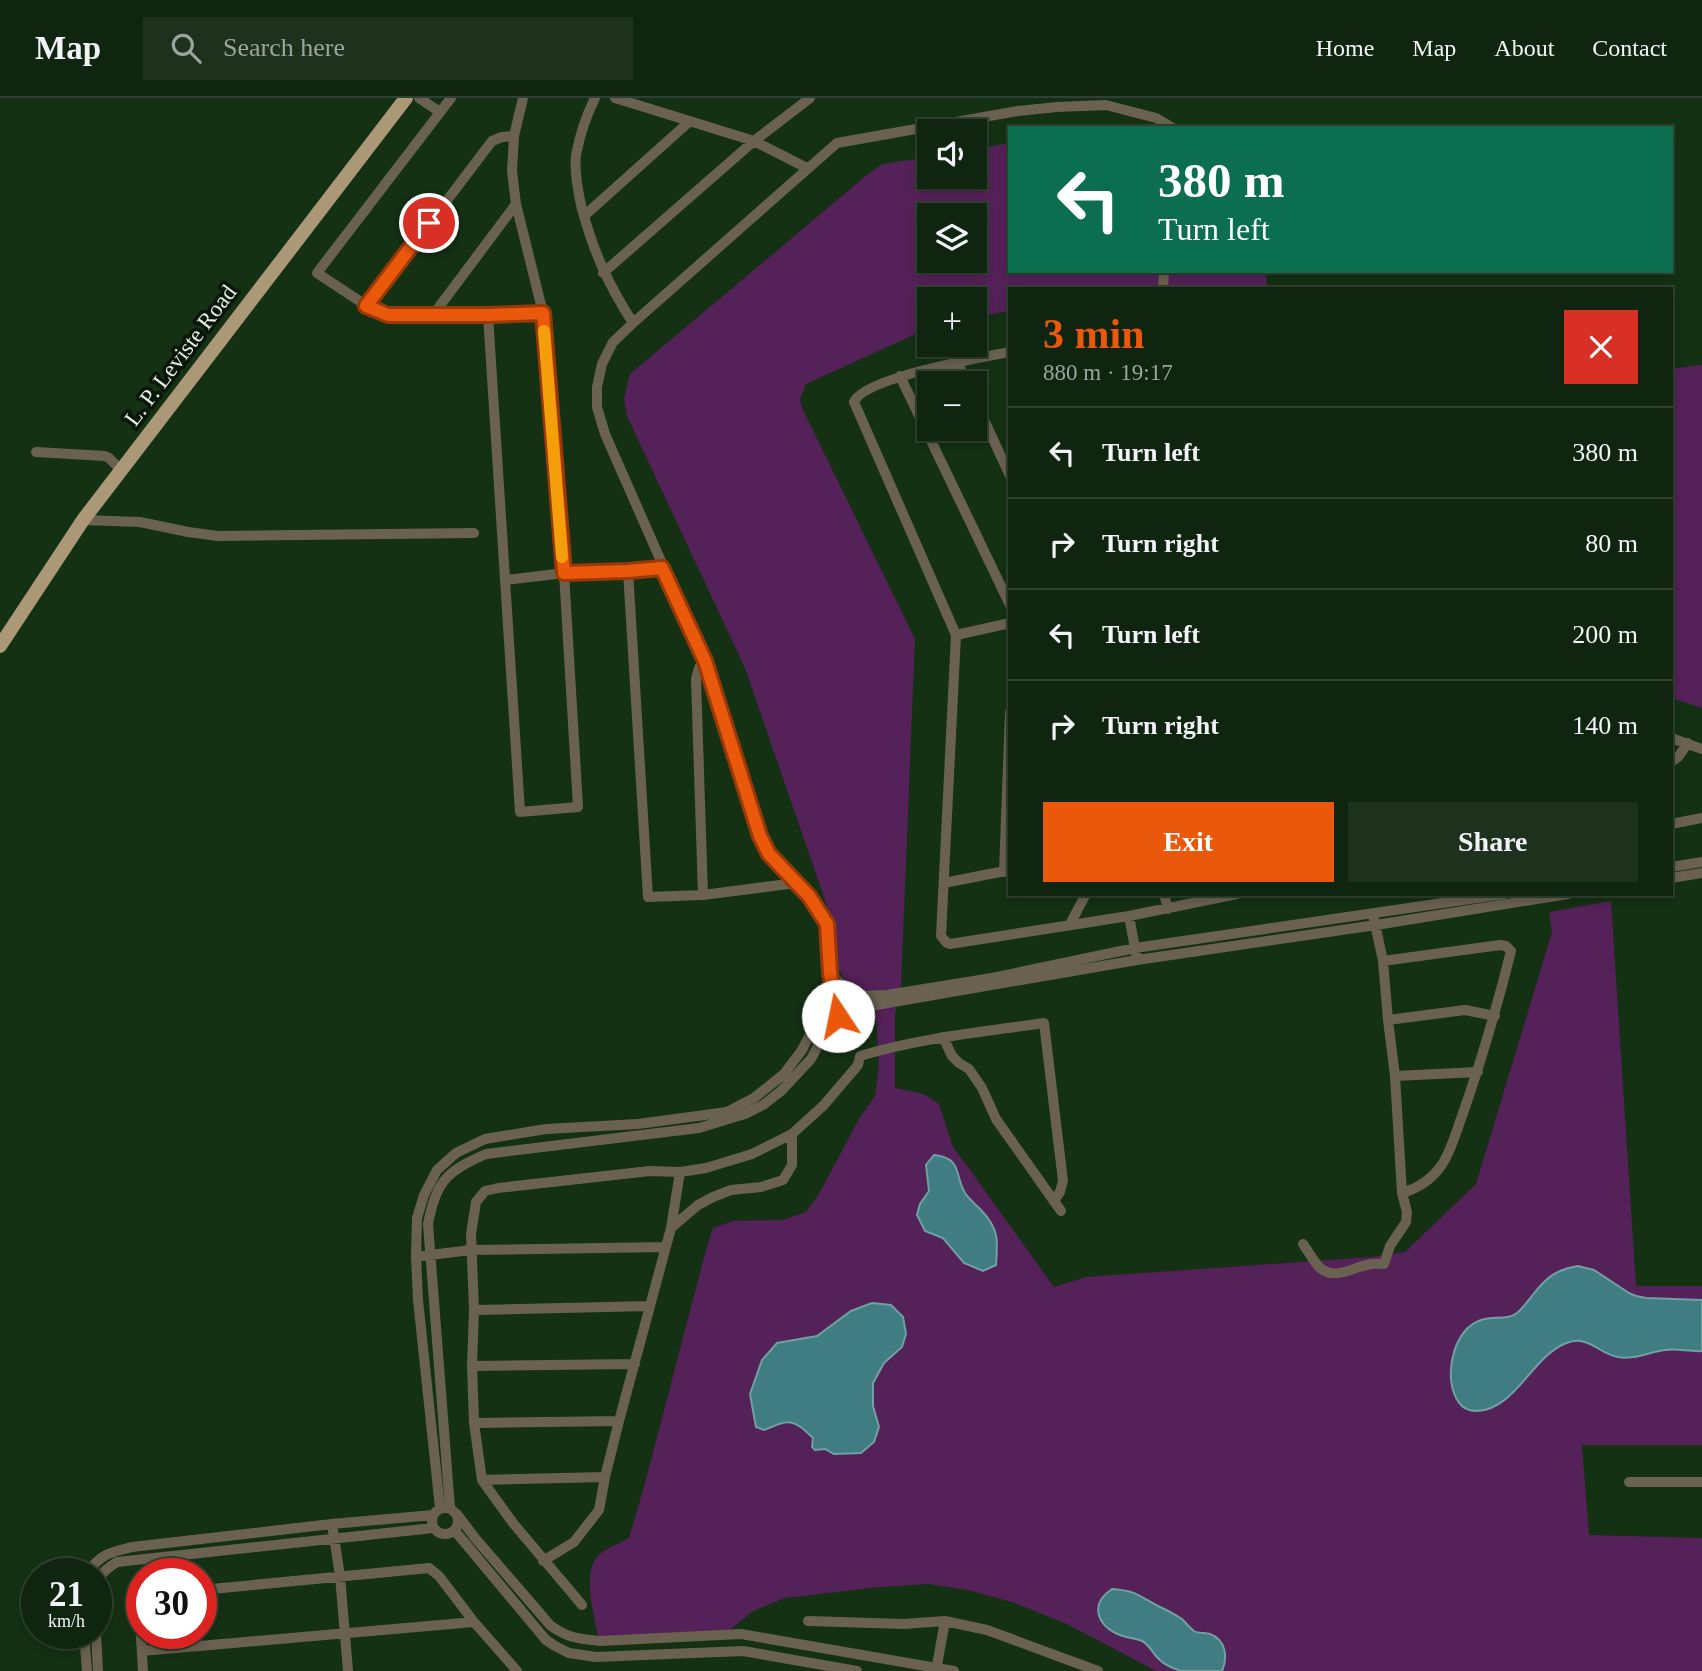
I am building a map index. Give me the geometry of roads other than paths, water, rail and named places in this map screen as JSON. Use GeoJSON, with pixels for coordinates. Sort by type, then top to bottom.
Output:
{"type":"FeatureCollection","features":[{"type":"Feature","properties":{"kind":"main road","name":"L. P. Leviste Road"},"geometry":{"type":"LineString","coordinates":[[0,646],[83,520],[406,98]]}},
{"type":"Feature","properties":{"kind":"street"},"geometry":{"type":"LineString","coordinates":[[419,98],[440,112]]}},
{"type":"Feature","properties":{"kind":"street"},"geometry":{"type":"LineString","coordinates":[[451,98],[317,273],[366,306],[388,315],[543,313]]}},
{"type":"Feature","properties":{"kind":"street"},"geometry":{"type":"LineString","coordinates":[[488,315],[520,812],[578,807],[564,573],[543,313],[516,204],[512,171],[514,136],[523,98]]}},
{"type":"Feature","properties":{"kind":"street"},"geometry":{"type":"LineString","coordinates":[[595,98],[584,121],[576,158],[577,191],[603,273],[633,323]]}},
{"type":"Feature","properties":{"kind":"street"},"geometry":{"type":"LineString","coordinates":[[615,98],[754,141],[807,168]]}},
{"type":"Feature","properties":{"kind":"street"},"geometry":{"type":"LineString","coordinates":[[603,273],[754,141],[810,98]]}},
{"type":"Feature","properties":{"kind":"street"},"geometry":{"type":"LineString","coordinates":[[1018,111],[1019,98]]}},
{"type":"Feature","properties":{"kind":"street"},"geometry":{"type":"LineString","coordinates":[[838,1016],[830,972],[827,924],[809,896],[769,854],[760,836],[705,661],[605,434],[597,407],[597,387],[603,364],[613,342],[633,323],[837,143],[1018,111],[1057,107],[1106,105],[1156,118],[1170,126]]}},
{"type":"Feature","properties":{"kind":"street"},"geometry":{"type":"LineString","coordinates":[[584,216],[690,121]]}},
{"type":"Feature","properties":{"kind":"street"},"geometry":{"type":"LineString","coordinates":[[366,306],[492,141],[514,136]]}},
{"type":"Feature","properties":{"kind":"street"},"geometry":{"type":"LineString","coordinates":[[433,315],[516,204]]}},
{"type":"Feature","properties":{"kind":"street"},"geometry":{"type":"LineString","coordinates":[[1008,352],[957,361],[900,376],[859,394],[855,399],[956,635],[941,936],[950,944],[1129,916],[1227,896]]}},
{"type":"Feature","properties":{"kind":"street"},"geometry":{"type":"LineString","coordinates":[[957,361],[962,371]]}},
{"type":"Feature","properties":{"kind":"street"},"geometry":{"type":"LineString","coordinates":[[900,376],[1008,601]]}},
{"type":"Feature","properties":{"kind":"street"},"geometry":{"type":"LineString","coordinates":[[987,426],[1008,471]]}},
{"type":"Feature","properties":{"kind":"street"},"geometry":{"type":"LineString","coordinates":[[36,452],[105,456],[121,470]]}},
{"type":"Feature","properties":{"kind":"street"},"geometry":{"type":"LineString","coordinates":[[83,520],[140,522],[218,536],[474,533]]}},
{"type":"Feature","properties":{"kind":"street"},"geometry":{"type":"LineString","coordinates":[[506,580],[564,573],[662,568]]}},
{"type":"Feature","properties":{"kind":"street"},"geometry":{"type":"LineString","coordinates":[[628,571],[648,897],[703,895],[796,883]]}},
{"type":"Feature","properties":{"kind":"street"},"geometry":{"type":"LineString","coordinates":[[956,635],[1008,623]]}},
{"type":"Feature","properties":{"kind":"street"},"geometry":{"type":"LineString","coordinates":[[703,895],[696,679],[699,668],[705,661]]}},
{"type":"Feature","properties":{"kind":"street"},"geometry":{"type":"LineString","coordinates":[[1673,739],[1702,749]]}},
{"type":"Feature","properties":{"kind":"street"},"geometry":{"type":"LineString","coordinates":[[1673,761],[1688,743]]}},
{"type":"Feature","properties":{"kind":"street"},"geometry":{"type":"LineString","coordinates":[[944,883],[1007,871],[1008,818]]}},
{"type":"Feature","properties":{"kind":"street"},"geometry":{"type":"LineString","coordinates":[[1673,824],[1702,818]]}},
{"type":"Feature","properties":{"kind":"street"},"geometry":{"type":"LineString","coordinates":[[1673,867],[1702,862]]}},
{"type":"Feature","properties":{"kind":"street"},"geometry":{"type":"LineString","coordinates":[[1673,878],[1702,873]]}},
{"type":"Feature","properties":{"kind":"street"},"geometry":{"type":"LineString","coordinates":[[1070,924],[1085,896]]}},
{"type":"Feature","properties":{"kind":"street"},"geometry":{"type":"LineString","coordinates":[[1165,896],[1168,909]]}},
{"type":"Feature","properties":{"kind":"street"},"geometry":{"type":"LineString","coordinates":[[954,1671],[741,1634],[600,1641],[563,1634],[550,1625],[475,1538],[445,1511],[418,1300],[416,1257],[417,1219],[424,1195],[437,1170],[456,1153],[485,1139],[546,1129],[638,1124],[727,1112],[754,1098],[784,1074],[802,1051],[827,1006],[857,996],[887,995],[979,980],[1135,948],[1490,896]]}},
{"type":"Feature","properties":{"kind":"street"},"geometry":{"type":"LineString","coordinates":[[445,1511],[431,1521],[439,1534],[447,1535],[455,1531],[458,1522],[445,1511],[428,1224],[433,1198],[446,1178],[464,1164],[486,1154],[699,1128],[745,1114],[763,1105],[797,1075],[811,1059],[830,1023],[853,1009],[1137,960],[1556,896]]}},
{"type":"Feature","properties":{"kind":"street"},"geometry":{"type":"LineString","coordinates":[[1303,1244],[1318,1266],[1331,1273],[1347,1272],[1370,1264],[1384,1264],[1390,1246],[1406,1222],[1383,961],[1373,913]]}},
{"type":"Feature","properties":{"kind":"street"},"geometry":{"type":"LineString","coordinates":[[1129,916],[1137,960]]}},
{"type":"Feature","properties":{"kind":"street"},"geometry":{"type":"LineString","coordinates":[[1383,961],[1506,946],[1511,951],[1478,1072],[1443,1164],[1431,1178],[1417,1188],[1402,1193]]}},
{"type":"Feature","properties":{"kind":"street"},"geometry":{"type":"LineString","coordinates":[[830,972],[857,996]]}},
{"type":"Feature","properties":{"kind":"street"},"geometry":{"type":"LineString","coordinates":[[1388,1020],[1465,1010],[1494,1016]]}},
{"type":"Feature","properties":{"kind":"street"},"geometry":{"type":"LineString","coordinates":[[582,1605],[513,1524],[482,1480],[474,1423],[471,1250],[476,1202],[485,1191],[650,1171],[680,1172],[706,1168],[752,1154],[792,1134],[824,1105],[858,1065],[860,1056],[891,1046],[1044,1023],[1063,1181],[1054,1201]]}},
{"type":"Feature","properties":{"kind":"street"},"geometry":{"type":"LineString","coordinates":[[943,1037],[953,1056],[969,1069],[982,1088],[996,1119],[1061,1211]]}},
{"type":"Feature","properties":{"kind":"street"},"geometry":{"type":"LineString","coordinates":[[1395,1076],[1478,1072]]}},
{"type":"Feature","properties":{"kind":"street"},"geometry":{"type":"LineString","coordinates":[[670,1228],[698,1205],[713,1197],[731,1190],[761,1187],[783,1180],[792,1166],[792,1134]]}},
{"type":"Feature","properties":{"kind":"street"},"geometry":{"type":"LineString","coordinates":[[543,1561],[574,1542],[599,1510],[619,1421],[670,1228],[680,1172]]}},
{"type":"Feature","properties":{"kind":"street"},"geometry":{"type":"LineString","coordinates":[[416,1257],[471,1250],[664,1247]]}},
{"type":"Feature","properties":{"kind":"street"},"geometry":{"type":"LineString","coordinates":[[474,1310],[650,1306]]}},
{"type":"Feature","properties":{"kind":"street"},"geometry":{"type":"LineString","coordinates":[[472,1366],[635,1364]]}},
{"type":"Feature","properties":{"kind":"street"},"geometry":{"type":"LineString","coordinates":[[474,1423],[619,1421]]}},
{"type":"Feature","properties":{"kind":"street"},"geometry":{"type":"LineString","coordinates":[[482,1480],[605,1477]]}},
{"type":"Feature","properties":{"kind":"street"},"geometry":{"type":"LineString","coordinates":[[1629,1482],[1702,1482]]}},
{"type":"Feature","properties":{"kind":"street"},"geometry":{"type":"LineString","coordinates":[[100,1558],[107,1553],[132,1547],[445,1511]]}},
{"type":"Feature","properties":{"kind":"street"},"geometry":{"type":"LineString","coordinates":[[332,1524],[340,1576],[348,1671]]}},
{"type":"Feature","properties":{"kind":"street"},"geometry":{"type":"LineString","coordinates":[[112,1565],[117,1562],[433,1528]]}},
{"type":"Feature","properties":{"kind":"street"},"geometry":{"type":"LineString","coordinates":[[455,1531],[546,1640],[569,1653],[596,1657],[743,1651],[857,1671]]}},
{"type":"Feature","properties":{"kind":"street"},"geometry":{"type":"LineString","coordinates":[[217,1588],[429,1568],[439,1576],[474,1622],[517,1671]]}},
{"type":"Feature","properties":{"kind":"street"},"geometry":{"type":"LineString","coordinates":[[808,1621],[904,1625],[945,1621],[987,1630],[1098,1671]]}},
{"type":"Feature","properties":{"kind":"street"},"geometry":{"type":"LineString","coordinates":[[937,1670],[945,1621]]}},
{"type":"Feature","properties":{"kind":"street"},"geometry":{"type":"LineString","coordinates":[[143,1671],[142,1651],[474,1622]]}},
{"type":"Feature","properties":{"kind":"street"},"geometry":{"type":"LineString","coordinates":[[85,1649],[87,1671]]}},
{"type":"Feature","properties":{"kind":"street"},"geometry":{"type":"LineString","coordinates":[[97,1649],[98,1671]]}},
{"type":"Feature","properties":{"kind":"water"},"geometry":{"type":"Polygon","coordinates":[[[934,1155],[954,1164],[965,1193],[991,1223],[997,1242],[996,1265],[983,1271],[964,1263],[943,1238],[925,1231],[917,1215],[920,1204],[929,1191],[926,1165],[934,1155]]]}},
{"type":"Feature","properties":{"kind":"water"},"geometry":{"type":"Polygon","coordinates":[[[1578,1266],[1594,1270],[1636,1296],[1702,1300],[1702,1351],[1670,1350],[1624,1358],[1611,1355],[1586,1342],[1572,1341],[1542,1360],[1502,1402],[1477,1411],[1462,1406],[1454,1393],[1451,1373],[1454,1351],[1465,1332],[1481,1320],[1508,1317],[1517,1313],[1551,1276],[1578,1266]]]}},
{"type":"Feature","properties":{"kind":"water"},"geometry":{"type":"Polygon","coordinates":[[[872,1303],[891,1305],[903,1317],[906,1334],[902,1347],[884,1363],[873,1383],[873,1406],[879,1427],[874,1442],[861,1453],[834,1454],[825,1449],[815,1450],[812,1447],[813,1438],[790,1422],[764,1430],[756,1427],[750,1394],[762,1360],[777,1343],[817,1336],[851,1311],[872,1303]]]}},
{"type":"Feature","properties":{"kind":"water"},"geometry":{"type":"Polygon","coordinates":[[[1112,1589],[1136,1594],[1182,1619],[1194,1631],[1215,1637],[1224,1650],[1222,1671],[1181,1671],[1163,1663],[1142,1641],[1112,1631],[1101,1620],[1098,1608],[1100,1601],[1112,1589]]]}}]}
